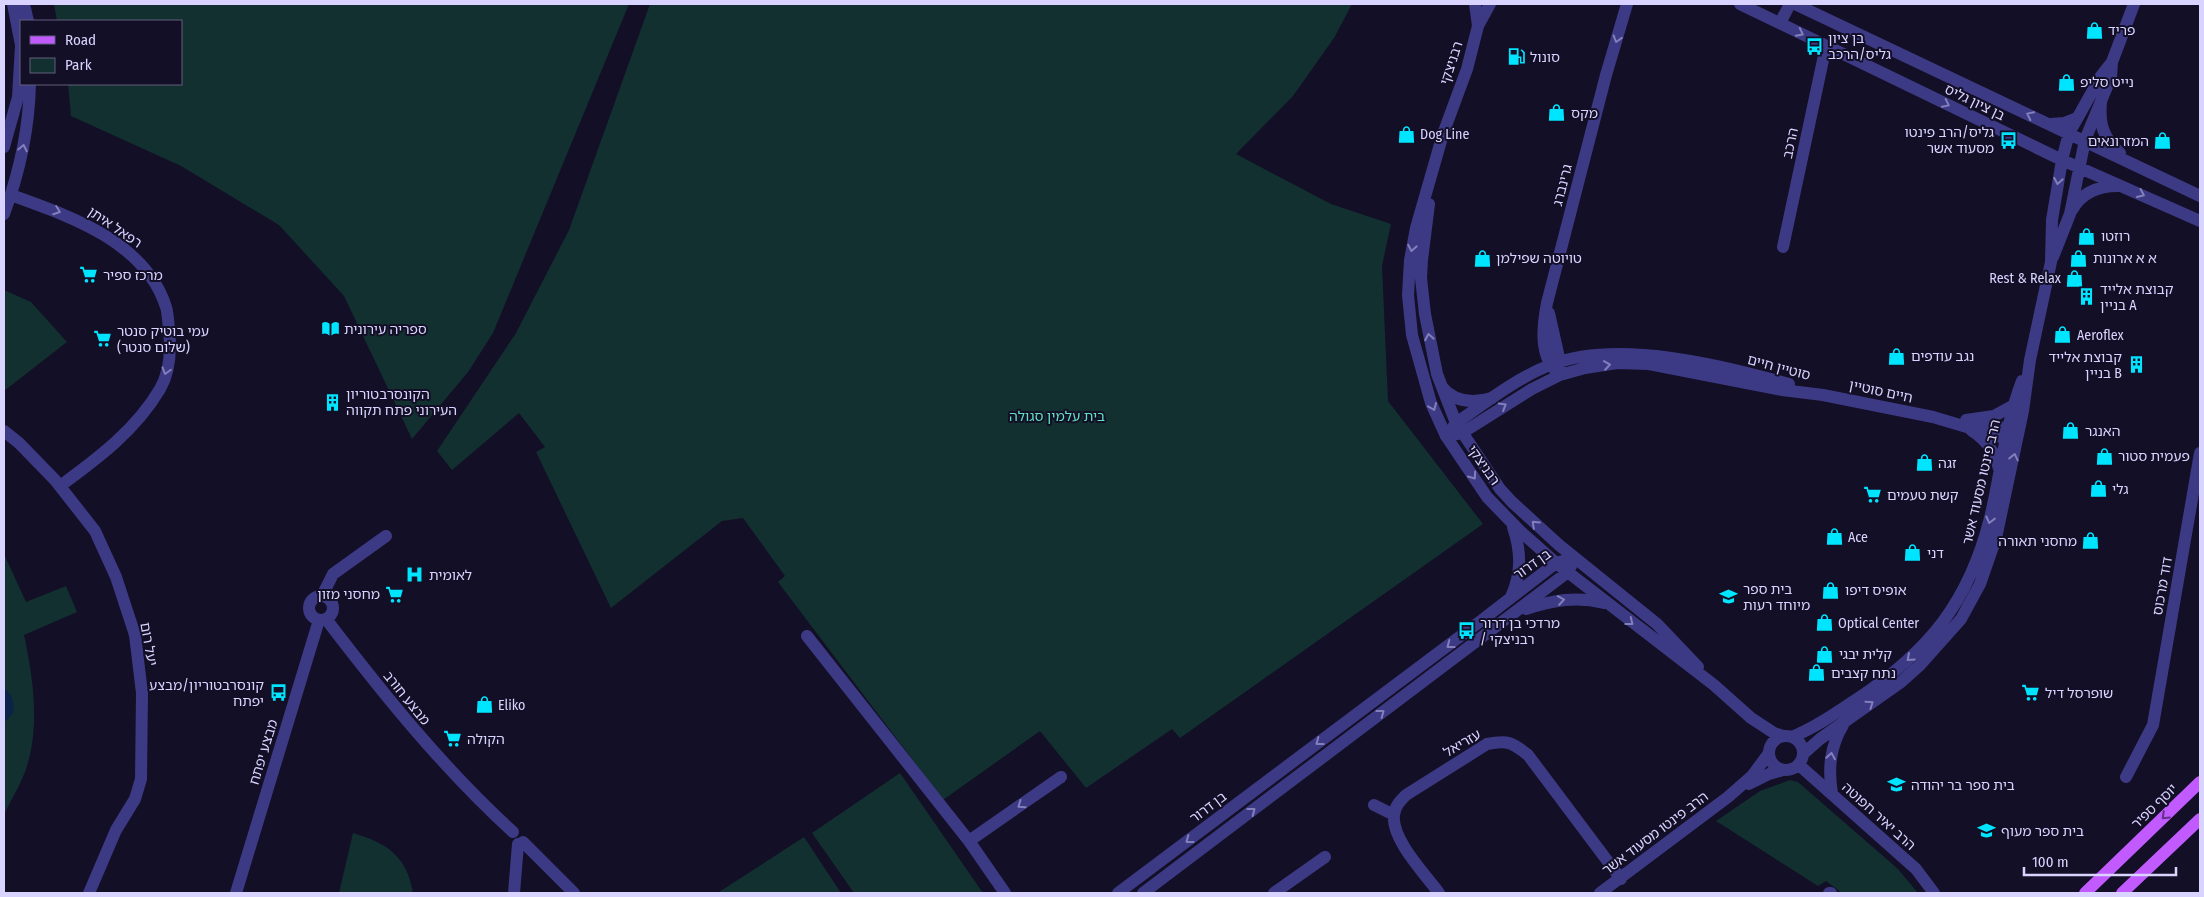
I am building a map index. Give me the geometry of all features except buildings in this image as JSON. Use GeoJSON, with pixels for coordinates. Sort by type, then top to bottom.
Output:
{"type":"FeatureCollection","features":[{"type":"Feature","properties":{"kind":"main road","name":"יוסף ספיר"},"geometry":{"type":"LineString","coordinates":[[2085,893],[2200,782]]}},
{"type":"Feature","properties":{"kind":"main road"},"geometry":{"type":"LineString","coordinates":[[2122,893],[2200,819]]}},
{"type":"Feature","properties":{"kind":"street"},"geometry":{"type":"LineString","coordinates":[[13,4],[20,40]]}},
{"type":"Feature","properties":{"kind":"street"},"geometry":{"type":"LineString","coordinates":[[24,4],[28,20]]}},
{"type":"Feature","properties":{"kind":"street","name":"רבניצקי"},"geometry":{"type":"LineString","coordinates":[[1475,4],[1478,26]]}},
{"type":"Feature","properties":{"kind":"street","name":"רבניצקי"},"geometry":{"type":"LineString","coordinates":[[1490,4],[1478,26],[1467,68],[1443,134],[1416,228],[1410,260],[1409,313],[1422,375],[1431,403],[1446,436],[1488,497],[1511,522],[1556,563],[1714,685],[1751,718],[1774,733],[1788,737]]}},
{"type":"Feature","properties":{"kind":"street","name":"גרינברג"},"geometry":{"type":"LineString","coordinates":[[1560,375],[1543,339],[1547,303],[1606,75],[1627,4]]}},
{"type":"Feature","properties":{"kind":"street","name":"בן ציון גליס"},"geometry":{"type":"LineString","coordinates":[[1740,4],[2062,160],[2200,221]]}},
{"type":"Feature","properties":{"kind":"street"},"geometry":{"type":"LineString","coordinates":[[1780,23],[1790,4]]}},
{"type":"Feature","properties":{"kind":"street","name":"בן ציון גליס"},"geometry":{"type":"LineString","coordinates":[[1795,4],[2134,163],[2200,196]]}},
{"type":"Feature","properties":{"kind":"street"},"geometry":{"type":"LineString","coordinates":[[2112,62],[2134,4]]}},
{"type":"Feature","properties":{"kind":"street","name":"הרכב"},"geometry":{"type":"LineString","coordinates":[[1784,247],[1826,46]]}},
{"type":"Feature","properties":{"kind":"street"},"geometry":{"type":"LineString","coordinates":[[4,147],[7,126],[18,97],[20,62]]}},
{"type":"Feature","properties":{"kind":"street","name":"הרב פינטו מסעוד אשר"},"geometry":{"type":"LineString","coordinates":[[1788,737],[1824,721],[1881,683],[1913,656],[1952,611],[1968,582],[1980,554],[1991,516],[2000,472],[2030,360],[2051,262],[2070,214],[2085,140],[2111,77],[2112,62]]}},
{"type":"Feature","properties":{"kind":"street","name":"הרב פינטו מסעוד אשר"},"geometry":{"type":"LineString","coordinates":[[2051,262],[2052,220],[2062,160],[2069,133],[2101,76],[2112,62]]}},
{"type":"Feature","properties":{"kind":"street"},"geometry":{"type":"LineString","coordinates":[[4,214],[18,174],[29,117],[30,85]]}},
{"type":"Feature","properties":{"kind":"street"},"geometry":{"type":"LineString","coordinates":[[2101,102],[2100,117],[2104,134],[2113,147],[2134,163]]}},
{"type":"Feature","properties":{"kind":"street"},"geometry":{"type":"LineString","coordinates":[[2049,124],[2064,123],[2077,118]]}},
{"type":"Feature","properties":{"kind":"street","name":"רבניצקי"},"geometry":{"type":"LineString","coordinates":[[1434,167],[1422,278],[1430,342],[1441,384],[1460,428],[1500,489],[1552,539],[1657,624],[1714,685]]}},
{"type":"Feature","properties":{"kind":"street"},"geometry":{"type":"LineString","coordinates":[[2070,214],[2079,200],[2088,192],[2103,187],[2123,186]]}},
{"type":"Feature","properties":{"kind":"street","name":"רפאל איתן"},"geometry":{"type":"LineString","coordinates":[[11,195],[72,217],[135,258],[155,284],[166,307],[170,342],[168,362],[161,388],[136,422],[98,458],[60,486]]}},
{"type":"Feature","properties":{"kind":"street","name":"סוטיין חיים"},"geometry":{"type":"LineString","coordinates":[[1460,428],[1492,398],[1555,363],[1617,353],[1649,355],[1756,375],[1823,395]]}},
{"type":"Feature","properties":{"kind":"street","name":"הרב פינטו מסעוד אשר"},"geometry":{"type":"LineString","coordinates":[[1845,721],[1901,682],[1940,645],[1961,618],[1980,584],[1988,564],[2003,509],[2014,405],[2030,360]]}},
{"type":"Feature","properties":{"kind":"street","name":"סוטיין חיים"},"geometry":{"type":"LineString","coordinates":[[1446,436],[1560,375],[1585,368],[1617,363],[1649,364],[1782,390],[1823,395]]}},
{"type":"Feature","properties":{"kind":"street"},"geometry":{"type":"LineString","coordinates":[[1441,384],[1446,392],[1464,401],[1492,398]]}},
{"type":"Feature","properties":{"kind":"street","name":"חיים סוטיין"},"geometry":{"type":"LineString","coordinates":[[1823,395],[1969,425]]}},
{"type":"Feature","properties":{"kind":"street"},"geometry":{"type":"LineString","coordinates":[[1969,425],[1994,416],[2014,405]]}},
{"type":"Feature","properties":{"kind":"street"},"geometry":{"type":"LineString","coordinates":[[1969,425],[2011,434]]}},
{"type":"Feature","properties":{"kind":"street"},"geometry":{"type":"LineString","coordinates":[[1969,425],[1987,442],[1993,452],[2000,472]]}},
{"type":"Feature","properties":{"kind":"street","name":"יעל רום"},"geometry":{"type":"LineString","coordinates":[[4,431],[19,443],[60,486],[95,531],[116,577],[135,635],[142,693],[141,779],[135,799],[116,830],[89,893]]}},
{"type":"Feature","properties":{"kind":"street","name":"דוד מרכוס"},"geometry":{"type":"LineString","coordinates":[[2126,777],[2153,725],[2195,517],[2200,453]]}},
{"type":"Feature","properties":{"kind":"street"},"geometry":{"type":"LineString","coordinates":[[1511,522],[1519,544],[1520,559],[1516,586],[1511,598]]}},
{"type":"Feature","properties":{"kind":"street"},"geometry":{"type":"LineString","coordinates":[[322,596],[329,598],[334,608],[332,615],[322,620],[312,616],[309,609],[312,601],[322,596],[333,574],[386,536]]}},
{"type":"Feature","properties":{"kind":"street","name":"בן דרור"},"geometry":{"type":"LineString","coordinates":[[1118,893],[1556,563],[1574,557]]}},
{"type":"Feature","properties":{"kind":"street","name":"בן דרור"},"geometry":{"type":"LineString","coordinates":[[1143,893],[1568,572],[1574,557]]}},
{"type":"Feature","properties":{"kind":"street"},"geometry":{"type":"LineString","coordinates":[[1516,612],[1542,603],[1576,598],[1607,603]]}},
{"type":"Feature","properties":{"kind":"street","name":"מבצע חורב"},"geometry":{"type":"LineString","coordinates":[[322,620],[425,744],[476,799],[513,832],[511,839],[513,843],[521,843]]}},
{"type":"Feature","properties":{"kind":"street","name":"מבצע יפתח"},"geometry":{"type":"LineString","coordinates":[[236,893],[322,620]]}},
{"type":"Feature","properties":{"kind":"street"},"geometry":{"type":"LineString","coordinates":[[807,636],[969,841],[1005,893]]}},
{"type":"Feature","properties":{"kind":"street","name":"רבניצקי"},"geometry":{"type":"LineString","coordinates":[[1751,718],[1769,751]]}},
{"type":"Feature","properties":{"kind":"street"},"geometry":{"type":"LineString","coordinates":[[1801,759],[1800,743],[1788,737],[1775,740],[1769,751],[1772,764],[1783,770],[1789,770],[1845,721]]}},
{"type":"Feature","properties":{"kind":"street"},"geometry":{"type":"LineString","coordinates":[[1832,794],[1830,758],[1835,738],[1845,721]]}},
{"type":"Feature","properties":{"kind":"street","name":"עזריאל"},"geometry":{"type":"LineString","coordinates":[[1394,814],[1398,803],[1406,795],[1487,744],[1500,741],[1514,743],[1528,755],[1621,879]]}},
{"type":"Feature","properties":{"kind":"street","name":"הרב פינטו מסעוד אשר"},"geometry":{"type":"LineString","coordinates":[[1600,893],[1728,797],[1752,776],[1769,751]]}},
{"type":"Feature","properties":{"kind":"street","name":"הרב יאיר חפוטה"},"geometry":{"type":"LineString","coordinates":[[1801,759],[1832,794],[1916,869],[1934,893]]}},
{"type":"Feature","properties":{"kind":"street","name":"הרב פינטו מסעוד אשר"},"geometry":{"type":"LineString","coordinates":[[1728,797],[1770,774],[1783,770]]}},
{"type":"Feature","properties":{"kind":"street"},"geometry":{"type":"LineString","coordinates":[[969,841],[1061,777]]}},
{"type":"Feature","properties":{"kind":"street"},"geometry":{"type":"LineString","coordinates":[[1374,805],[1394,814],[1395,829],[1403,845],[1439,893]]}},
{"type":"Feature","properties":{"kind":"street"},"geometry":{"type":"LineString","coordinates":[[514,893],[521,843]]}},
{"type":"Feature","properties":{"kind":"street"},"geometry":{"type":"LineString","coordinates":[[521,843],[574,893]]}},
{"type":"Feature","properties":{"kind":"street"},"geometry":{"type":"LineString","coordinates":[[1274,893],[1325,857]]}},
{"type":"Feature","properties":{"kind":"green space"},"geometry":{"type":"Polygon","coordinates":[[[54,4],[629,4],[493,333],[468,372],[412,439],[344,296],[279,225],[181,166],[71,116],[68,85],[182,85],[182,20],[57,20],[54,4]]]}},
{"type":"Feature","properties":{"kind":"green space","name":"בית עלמין סגולה"},"geometry":{"type":"Polygon","coordinates":[[[650,4],[1352,4],[1334,38],[1293,96],[1236,154],[1331,204],[1391,224],[1382,266],[1388,401],[1483,524],[1180,738],[1172,729],[1086,788],[1040,731],[943,800],[778,582],[785,576],[743,518],[722,521],[611,608],[536,452],[545,447],[519,413],[452,470],[437,451],[516,333],[569,230],[650,4]]]}},
{"type":"Feature","properties":{"kind":"green space"},"geometry":{"type":"Polygon","coordinates":[[[4,290],[31,302],[67,342],[4,391],[4,290]]]}},
{"type":"Feature","properties":{"kind":"green space"},"geometry":{"type":"Polygon","coordinates":[[[4,554],[26,602],[66,586],[77,612],[24,635],[34,701],[33,734],[25,772],[4,815],[4,554]]]}},
{"type":"Feature","properties":{"kind":"green space"},"geometry":{"type":"Polygon","coordinates":[[[900,773],[983,893],[854,893],[812,833],[900,773]]]}},
{"type":"Feature","properties":{"kind":"green space"},"geometry":{"type":"Polygon","coordinates":[[[1790,780],[1798,782],[1898,869],[1918,893],[1842,893],[1826,881],[1818,886],[1716,821],[1760,791],[1790,780]]]}},
{"type":"Feature","properties":{"kind":"green space"},"geometry":{"type":"Polygon","coordinates":[[[353,833],[376,841],[394,853],[406,869],[413,893],[339,893],[353,833]]]}},
{"type":"Feature","properties":{"kind":"green space"},"geometry":{"type":"Polygon","coordinates":[[[804,837],[841,893],[719,892],[804,837]]]}},
{"type":"Feature","properties":{"kind":"water"},"geometry":{"type":"Polygon","coordinates":[[[4,688],[11,696],[14,705],[12,714],[4,722],[4,688]]]}},
{"type":"Feature","properties":{"kind":"place","name":"פריד"},"geometry":{"type":"Point","coordinates":[2094,30]}},
{"type":"Feature","properties":{"kind":"place","name":"בן ציון גליס/הרכב"},"geometry":{"type":"Point","coordinates":[1814,46]}},
{"type":"Feature","properties":{"kind":"place","name":"סונול"},"geometry":{"type":"Point","coordinates":[1516,57]}},
{"type":"Feature","properties":{"kind":"place","name":"נייט סליפ"},"geometry":{"type":"Point","coordinates":[2066,82]}},
{"type":"Feature","properties":{"kind":"place","name":"מקס"},"geometry":{"type":"Point","coordinates":[1557,113]}},
{"type":"Feature","properties":{"kind":"place","name":"Dog Line"},"geometry":{"type":"Point","coordinates":[1406,134]}},
{"type":"Feature","properties":{"kind":"place","name":"גליס/הרב פינטו מסעוד אשר"},"geometry":{"type":"Point","coordinates":[2008,140]}},
{"type":"Feature","properties":{"kind":"place","name":"המזרונאים"},"geometry":{"type":"Point","coordinates":[2163,141]}},
{"type":"Feature","properties":{"kind":"place","name":"רוזטו"},"geometry":{"type":"Point","coordinates":[2087,236]}},
{"type":"Feature","properties":{"kind":"place","name":"טויוטה שפילמן"},"geometry":{"type":"Point","coordinates":[1482,258]}},
{"type":"Feature","properties":{"kind":"place","name":"א א ארונות"},"geometry":{"type":"Point","coordinates":[2079,258]}},
{"type":"Feature","properties":{"kind":"place","name":"מרכז ספיר"},"geometry":{"type":"Point","coordinates":[89,275]}},
{"type":"Feature","properties":{"kind":"place","name":"Rest & Relax"},"geometry":{"type":"Point","coordinates":[2075,278]}},
{"type":"Feature","properties":{"kind":"place","name":"קבוצת אלייד בניין A"},"geometry":{"type":"Point","coordinates":[2086,297]}},
{"type":"Feature","properties":{"kind":"place","name":"ספריה עירונית"},"geometry":{"type":"Point","coordinates":[330,329]}},
{"type":"Feature","properties":{"kind":"place","name":"Aeroflex"},"geometry":{"type":"Point","coordinates":[2063,335]}},
{"type":"Feature","properties":{"kind":"place","name":"עמי בוטיק סנטר (שלום סנטר)"},"geometry":{"type":"Point","coordinates":[103,339]}},
{"type":"Feature","properties":{"kind":"place","name":"נגב עודפים"},"geometry":{"type":"Point","coordinates":[1897,356]}},
{"type":"Feature","properties":{"kind":"place","name":"קבוצת אלייד בניין B"},"geometry":{"type":"Point","coordinates":[2136,365]}},
{"type":"Feature","properties":{"kind":"place","name":"הקונסרבטוריון העירוני פתח תקווה"},"geometry":{"type":"Point","coordinates":[332,402]}},
{"type":"Feature","properties":{"kind":"place","name":"האנגר"},"geometry":{"type":"Point","coordinates":[2071,431]}},
{"type":"Feature","properties":{"kind":"place","name":"פעמית סטור"},"geometry":{"type":"Point","coordinates":[2104,456]}},
{"type":"Feature","properties":{"kind":"place","name":"זגה"},"geometry":{"type":"Point","coordinates":[1924,463]}},
{"type":"Feature","properties":{"kind":"place","name":"גלי"},"geometry":{"type":"Point","coordinates":[2098,489]}},
{"type":"Feature","properties":{"kind":"place","name":"קשת טעמים"},"geometry":{"type":"Point","coordinates":[1873,495]}},
{"type":"Feature","properties":{"kind":"place","name":"Ace"},"geometry":{"type":"Point","coordinates":[1834,537]}},
{"type":"Feature","properties":{"kind":"place","name":"מחסני תאורה"},"geometry":{"type":"Point","coordinates":[2091,541]}},
{"type":"Feature","properties":{"kind":"place","name":"דני"},"geometry":{"type":"Point","coordinates":[1913,553]}},
{"type":"Feature","properties":{"kind":"place","name":"לאומית"},"geometry":{"type":"Point","coordinates":[415,575]}},
{"type":"Feature","properties":{"kind":"place","name":"אופיס דיפו"},"geometry":{"type":"Point","coordinates":[1831,590]}},
{"type":"Feature","properties":{"kind":"place","name":"מחסני מזון"},"geometry":{"type":"Point","coordinates":[394,594]}},
{"type":"Feature","properties":{"kind":"place","name":"בית ספר מיוחד רעות"},"geometry":{"type":"Point","coordinates":[1729,597]}},
{"type":"Feature","properties":{"kind":"place","name":"Optical Center"},"geometry":{"type":"Point","coordinates":[1824,623]}},
{"type":"Feature","properties":{"kind":"place","name":"מרדכי בן דרור / רבניצקי"},"geometry":{"type":"Point","coordinates":[1466,631]}},
{"type":"Feature","properties":{"kind":"place","name":"קלית יבגי"},"geometry":{"type":"Point","coordinates":[1825,654]}},
{"type":"Feature","properties":{"kind":"place","name":"נתח קצבים"},"geometry":{"type":"Point","coordinates":[1817,673]}},
{"type":"Feature","properties":{"kind":"place","name":"קונסרבטוריון/מבצע יפתח"},"geometry":{"type":"Point","coordinates":[278,693]}},
{"type":"Feature","properties":{"kind":"place","name":"שופרסל דיל"},"geometry":{"type":"Point","coordinates":[2031,693]}},
{"type":"Feature","properties":{"kind":"place","name":"Eliko"},"geometry":{"type":"Point","coordinates":[484,705]}},
{"type":"Feature","properties":{"kind":"place","name":"הקולה"},"geometry":{"type":"Point","coordinates":[453,739]}},
{"type":"Feature","properties":{"kind":"place","name":"בית ספר בר יהודה"},"geometry":{"type":"Point","coordinates":[1897,785]}},
{"type":"Feature","properties":{"kind":"place","name":"בית ספר מעוף"},"geometry":{"type":"Point","coordinates":[1987,831]}}]}
